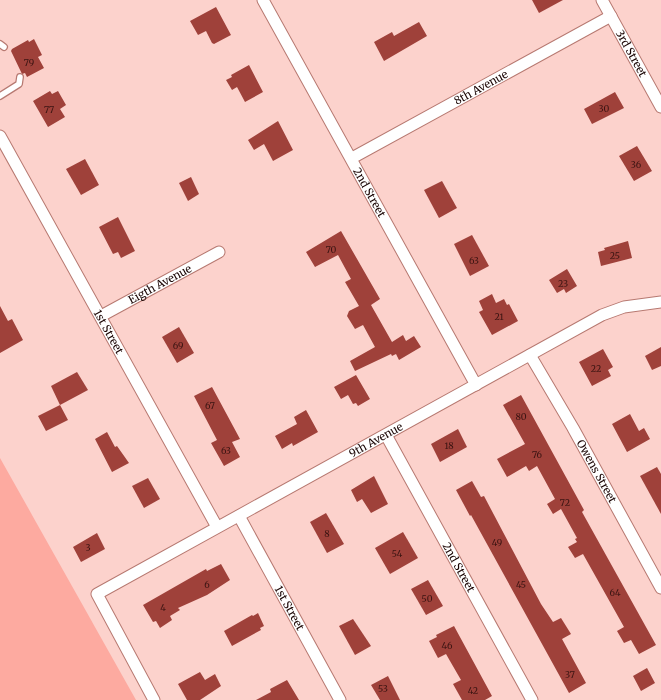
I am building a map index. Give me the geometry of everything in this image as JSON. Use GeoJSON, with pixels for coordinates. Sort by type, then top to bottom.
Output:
{"type":"FeatureCollection","features":[{"type":"Feature","properties":{"kind":"street","name":"2nd Street"},"geometry":{"type":"LineString","coordinates":[[263,0],[352,158],[476,385]]}},
{"type":"Feature","properties":{"kind":"street","name":"3rd Street"},"geometry":{"type":"LineString","coordinates":[[602,0],[661,107]]}},
{"type":"Feature","properties":{"kind":"street","name":"8th Avenue"},"geometry":{"type":"LineString","coordinates":[[352,158],[610,16]]}},
{"type":"Feature","properties":{"kind":"street","name":"1st Street"},"geometry":{"type":"LineString","coordinates":[[0,136],[217,527]]}},
{"type":"Feature","properties":{"kind":"street","name":"Eigth Avenue"},"geometry":{"type":"LineString","coordinates":[[101,316],[219,252]]}},
{"type":"Feature","properties":{"kind":"street","name":"9th Avenue"},"geometry":{"type":"LineString","coordinates":[[154,700],[97,594],[602,315],[624,307],[661,302]]}},
{"type":"Feature","properties":{"kind":"street","name":"Owens Street"},"geometry":{"type":"LineString","coordinates":[[530,355],[573,428],[661,588]]}},
{"type":"Feature","properties":{"kind":"street","name":"2nd Street"},"geometry":{"type":"LineString","coordinates":[[386,435],[532,700]]}},
{"type":"Feature","properties":{"kind":"street","name":"1st Street"},"geometry":{"type":"LineString","coordinates":[[239,516],[340,700]]}},
{"type":"Feature","properties":{"kind":"lane"},"geometry":{"type":"LineString","coordinates":[[0,96],[19,84],[20,77]]}},
{"type":"Feature","properties":{"kind":"shaded area"},"geometry":{"type":"Polygon","coordinates":[[[0,458],[136,700],[0,700],[0,458]]]}},
{"type":"Feature","properties":{"kind":"building"},"geometry":{"type":"Polygon","coordinates":[[[532,0],[563,0],[539,13],[532,0]]]}},
{"type":"Feature","properties":{"kind":"building"},"geometry":{"type":"Polygon","coordinates":[[[216,7],[231,35],[214,44],[206,31],[198,35],[190,21],[216,7]]]}},
{"type":"Feature","properties":{"kind":"building"},"geometry":{"type":"Polygon","coordinates":[[[419,22],[427,36],[384,61],[374,42],[392,32],[394,36],[419,22]]]}},
{"type":"Feature","properties":{"kind":"building"},"geometry":{"type":"Polygon","coordinates":[[[34,39],[42,55],[38,57],[44,68],[27,77],[25,73],[22,74],[11,51],[28,40],[29,42],[34,39]]]}},
{"type":"Feature","properties":{"kind":"building"},"geometry":{"type":"Polygon","coordinates":[[[249,65],[263,92],[245,102],[237,87],[232,90],[226,80],[232,77],[231,75],[249,65]]]}},
{"type":"Feature","properties":{"kind":"building"},"geometry":{"type":"Polygon","coordinates":[[[50,91],[52,94],[58,91],[66,105],[60,109],[65,117],[48,127],[33,101],[50,91]]]}},
{"type":"Feature","properties":{"kind":"building"},"geometry":{"type":"Polygon","coordinates":[[[615,92],[624,108],[592,124],[584,109],[615,92]]]}},
{"type":"Feature","properties":{"kind":"building"},"geometry":{"type":"Polygon","coordinates":[[[278,121],[293,150],[273,161],[264,144],[254,150],[248,140],[278,121]]]}},
{"type":"Feature","properties":{"kind":"building"},"geometry":{"type":"Polygon","coordinates":[[[637,146],[652,171],[634,181],[619,156],[637,146]]]}},
{"type":"Feature","properties":{"kind":"building"},"geometry":{"type":"Polygon","coordinates":[[[85,159],[99,185],[81,195],[66,169],[85,159]]]}},
{"type":"Feature","properties":{"kind":"building"},"geometry":{"type":"Polygon","coordinates":[[[191,177],[199,194],[188,201],[179,183],[191,177]]]}},
{"type":"Feature","properties":{"kind":"building"},"geometry":{"type":"Polygon","coordinates":[[[442,181],[457,208],[439,218],[424,190],[442,181]]]}},
{"type":"Feature","properties":{"kind":"building"},"geometry":{"type":"Polygon","coordinates":[[[118,217],[135,251],[121,258],[118,252],[113,254],[99,227],[118,217]]]}},
{"type":"Feature","properties":{"kind":"building"},"geometry":{"type":"Polygon","coordinates":[[[341,231],[380,299],[371,305],[392,342],[403,335],[406,341],[414,336],[421,347],[399,360],[396,354],[392,356],[391,354],[355,371],[350,361],[375,347],[363,325],[355,329],[347,316],[349,311],[359,306],[345,282],[351,279],[338,255],[315,267],[306,252],[341,231]]]}},
{"type":"Feature","properties":{"kind":"building"},"geometry":{"type":"Polygon","coordinates":[[[472,235],[489,266],[470,276],[454,244],[472,235]]]}},
{"type":"Feature","properties":{"kind":"building"},"geometry":{"type":"Polygon","coordinates":[[[628,241],[632,258],[601,266],[598,252],[605,250],[604,248],[628,241]]]}},
{"type":"Feature","properties":{"kind":"building"},"geometry":{"type":"Polygon","coordinates":[[[567,269],[577,286],[566,293],[564,289],[557,293],[549,280],[567,269]]]}},
{"type":"Feature","properties":{"kind":"building"},"geometry":{"type":"Polygon","coordinates":[[[492,294],[496,303],[504,299],[507,305],[509,304],[518,321],[492,335],[479,312],[483,310],[479,301],[492,294]]]}},
{"type":"Feature","properties":{"kind":"building"},"geometry":{"type":"Polygon","coordinates":[[[0,306],[8,321],[12,319],[23,340],[0,353],[0,306]]]}},
{"type":"Feature","properties":{"kind":"building"},"geometry":{"type":"Polygon","coordinates":[[[179,327],[194,353],[177,363],[162,337],[179,327]]]}},
{"type":"Feature","properties":{"kind":"building"},"geometry":{"type":"Polygon","coordinates":[[[661,347],[661,366],[652,370],[645,356],[661,347]]]}},
{"type":"Feature","properties":{"kind":"building"},"geometry":{"type":"Polygon","coordinates":[[[603,349],[613,367],[608,370],[611,376],[592,386],[579,362],[603,349]]]}},
{"type":"Feature","properties":{"kind":"building"},"geometry":{"type":"Polygon","coordinates":[[[77,372],[88,390],[60,405],[51,386],[77,372]]]}},
{"type":"Feature","properties":{"kind":"building"},"geometry":{"type":"Polygon","coordinates":[[[356,375],[370,399],[358,406],[356,403],[353,404],[348,395],[341,399],[334,387],[356,375]]]}},
{"type":"Feature","properties":{"kind":"building"},"geometry":{"type":"Polygon","coordinates":[[[212,387],[240,439],[232,442],[240,457],[224,466],[211,443],[217,440],[194,396],[212,387]]]}},
{"type":"Feature","properties":{"kind":"building"},"geometry":{"type":"Polygon","coordinates":[[[521,395],[584,510],[582,512],[656,645],[639,654],[631,640],[624,643],[617,631],[624,627],[583,554],[575,558],[568,547],[577,542],[575,539],[577,538],[561,509],[553,514],[547,504],[555,499],[537,466],[529,471],[526,466],[507,477],[497,459],[525,444],[503,405],[521,395]]]}},
{"type":"Feature","properties":{"kind":"building"},"geometry":{"type":"Polygon","coordinates":[[[60,405],[68,420],[46,431],[38,416],[60,405]]]}},
{"type":"Feature","properties":{"kind":"building"},"geometry":{"type":"Polygon","coordinates":[[[306,410],[318,432],[293,446],[292,443],[282,449],[275,436],[297,424],[294,417],[306,410]]]}},
{"type":"Feature","properties":{"kind":"building"},"geometry":{"type":"Polygon","coordinates":[[[630,414],[639,431],[644,428],[650,439],[627,452],[612,424],[630,414]]]}},
{"type":"Feature","properties":{"kind":"building"},"geometry":{"type":"Polygon","coordinates":[[[458,429],[467,447],[440,462],[431,444],[458,429]]]}},
{"type":"Feature","properties":{"kind":"building"},"geometry":{"type":"Polygon","coordinates":[[[107,432],[115,447],[117,446],[129,463],[112,472],[95,439],[107,432]]]}},
{"type":"Feature","properties":{"kind":"building"},"geometry":{"type":"Polygon","coordinates":[[[657,467],[661,474],[661,514],[640,476],[657,467]]]}},
{"type":"Feature","properties":{"kind":"building"},"geometry":{"type":"Polygon","coordinates":[[[374,476],[388,504],[371,513],[362,499],[357,502],[351,490],[374,476]]]}},
{"type":"Feature","properties":{"kind":"building"},"geometry":{"type":"Polygon","coordinates":[[[148,478],[160,499],[144,508],[132,486],[148,478]]]}},
{"type":"Feature","properties":{"kind":"building"},"geometry":{"type":"Polygon","coordinates":[[[472,481],[481,497],[484,496],[541,604],[553,622],[561,618],[571,634],[562,639],[586,683],[569,693],[456,490],[472,481]]]}},
{"type":"Feature","properties":{"kind":"building"},"geometry":{"type":"Polygon","coordinates":[[[326,513],[344,544],[327,553],[310,522],[326,513]]]}},
{"type":"Feature","properties":{"kind":"building"},"geometry":{"type":"Polygon","coordinates":[[[403,532],[418,558],[390,574],[375,548],[403,532]]]}},
{"type":"Feature","properties":{"kind":"building"},"geometry":{"type":"Polygon","coordinates":[[[97,533],[105,549],[81,562],[73,547],[97,533]]]}},
{"type":"Feature","properties":{"kind":"building"},"geometry":{"type":"Polygon","coordinates":[[[221,564],[230,580],[207,595],[178,608],[180,610],[170,616],[172,620],[160,628],[156,621],[153,622],[143,605],[206,569],[207,571],[221,564]]]}},
{"type":"Feature","properties":{"kind":"building"},"geometry":{"type":"Polygon","coordinates":[[[428,580],[443,606],[426,615],[411,589],[428,580]]]}},
{"type":"Feature","properties":{"kind":"building"},"geometry":{"type":"Polygon","coordinates":[[[258,613],[264,626],[260,628],[261,630],[232,646],[224,631],[258,613]]]}},
{"type":"Feature","properties":{"kind":"building"},"geometry":{"type":"Polygon","coordinates":[[[353,619],[371,646],[355,655],[339,626],[353,619]]]}},
{"type":"Feature","properties":{"kind":"building"},"geometry":{"type":"Polygon","coordinates":[[[454,626],[492,696],[485,700],[462,700],[453,684],[461,680],[446,654],[438,658],[429,641],[437,637],[436,635],[454,626]]]}},
{"type":"Feature","properties":{"kind":"building"},"geometry":{"type":"Polygon","coordinates":[[[647,668],[655,683],[641,691],[633,676],[647,668]]]}},
{"type":"Feature","properties":{"kind":"building"},"geometry":{"type":"Polygon","coordinates":[[[200,672],[205,680],[215,674],[221,686],[200,700],[187,700],[178,684],[200,672]]]}},
{"type":"Feature","properties":{"kind":"building"},"geometry":{"type":"Polygon","coordinates":[[[388,676],[400,700],[380,700],[371,685],[388,676]]]}},
{"type":"Feature","properties":{"kind":"building"},"geometry":{"type":"Polygon","coordinates":[[[287,680],[299,700],[256,700],[271,692],[270,689],[287,680]]]}}]}
